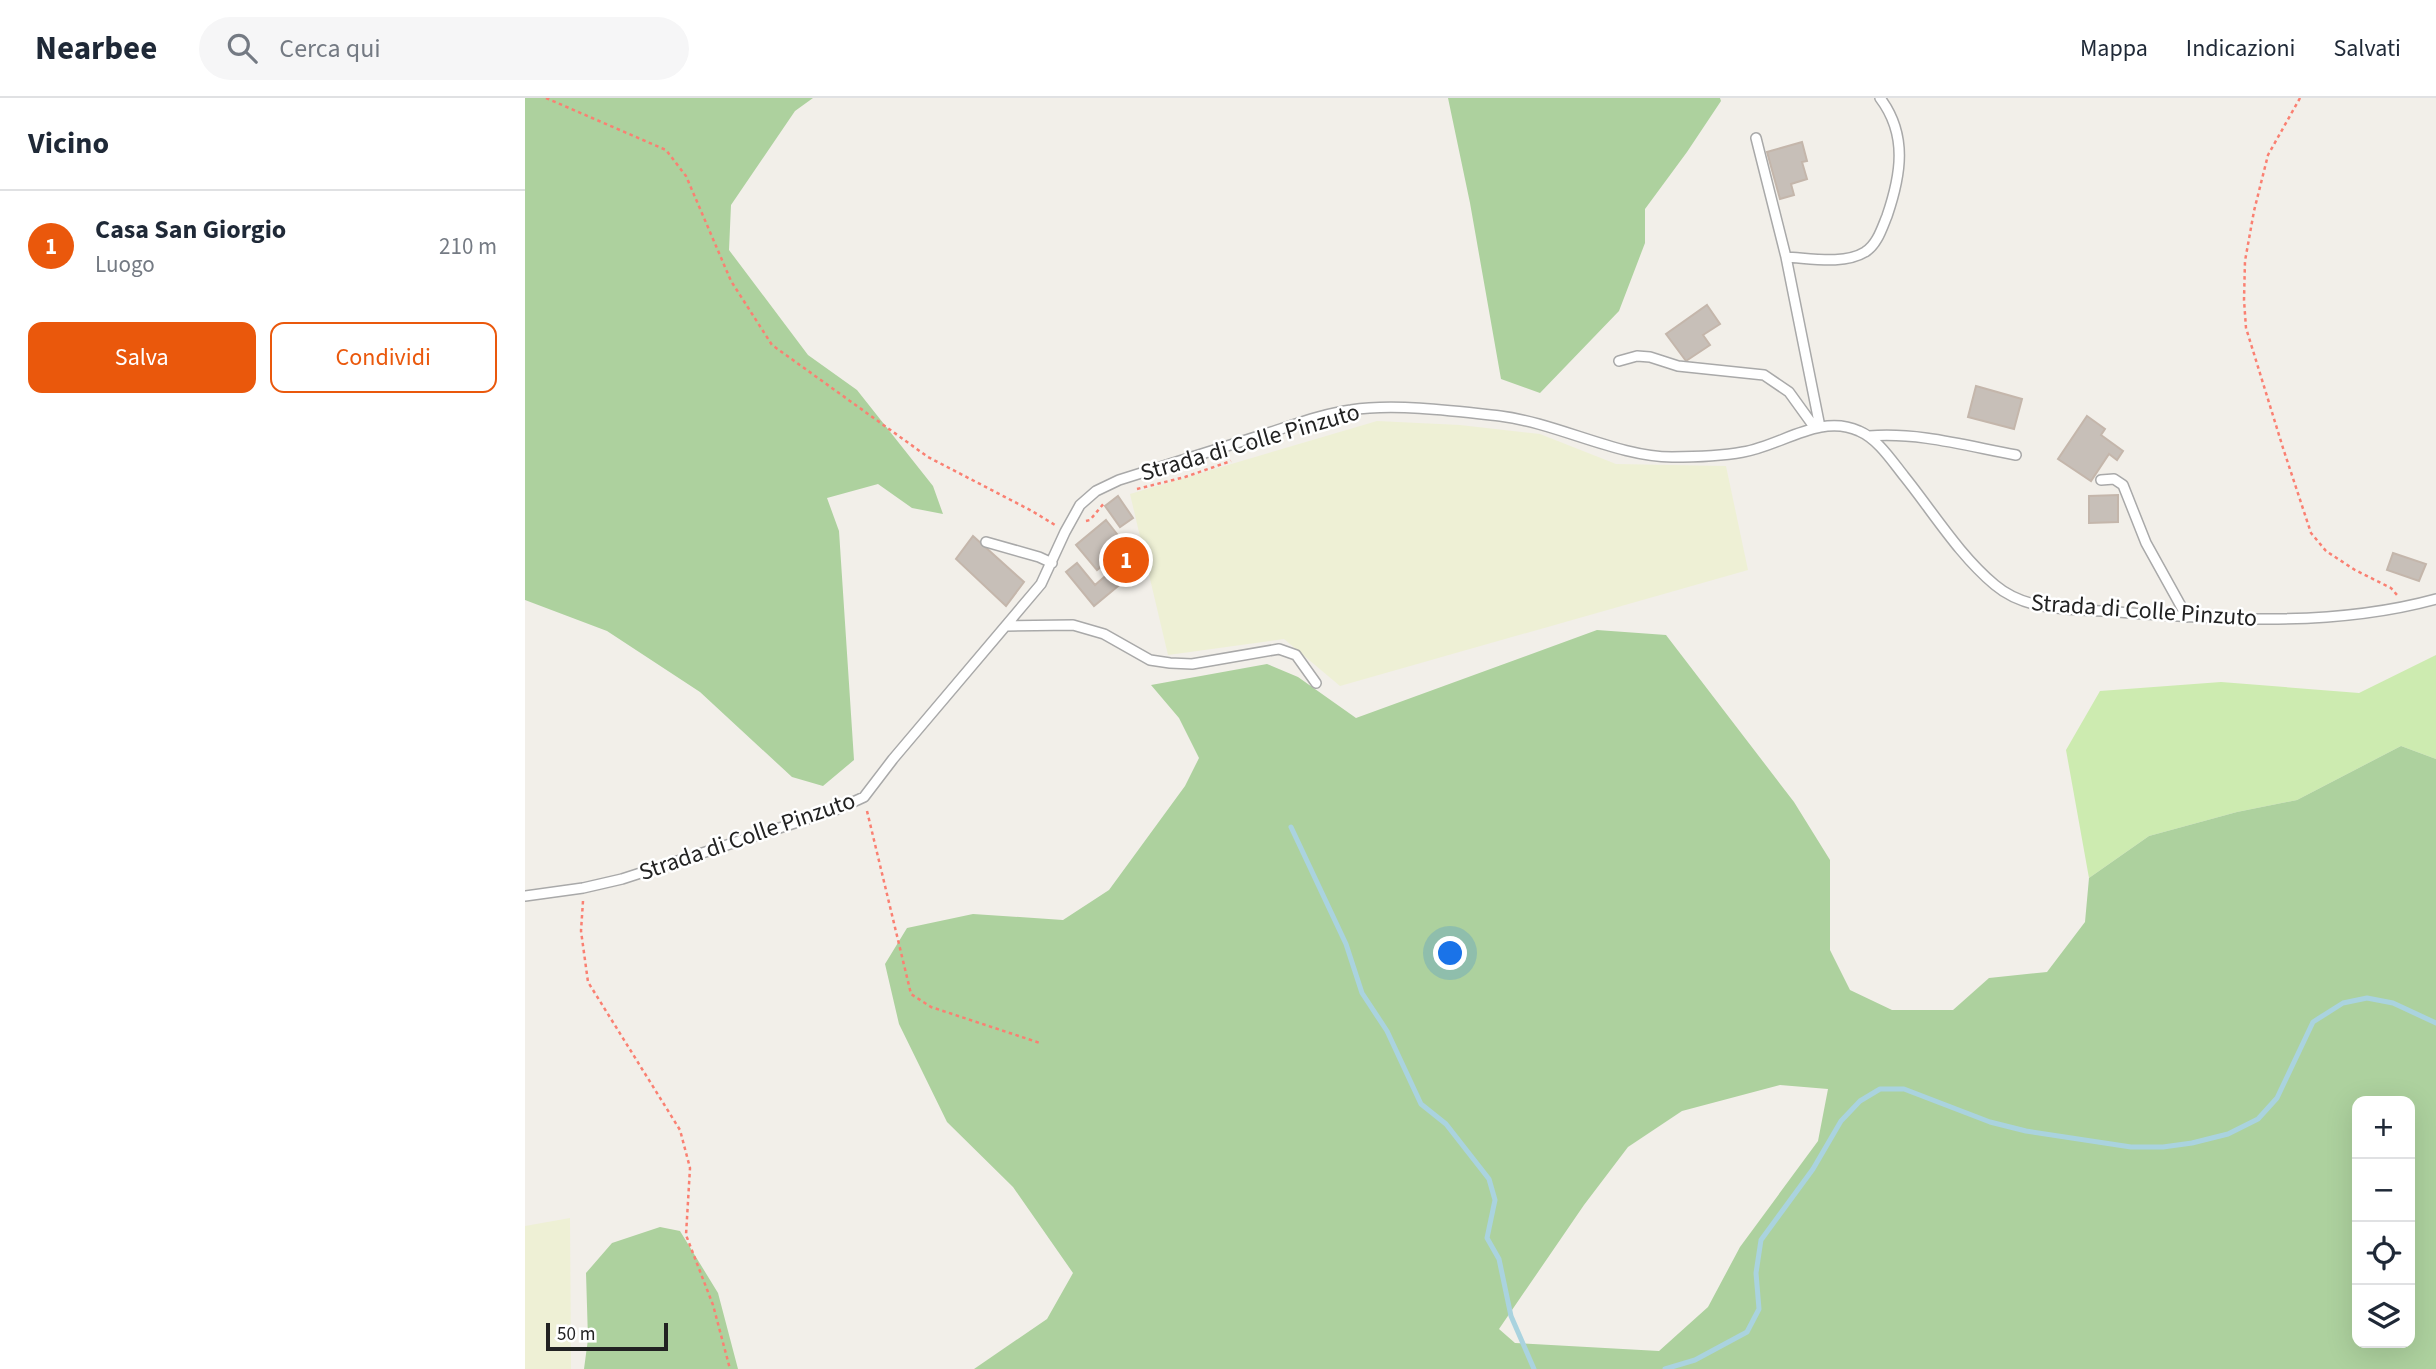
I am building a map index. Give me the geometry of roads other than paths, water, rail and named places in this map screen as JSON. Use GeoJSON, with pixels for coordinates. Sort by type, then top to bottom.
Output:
{"type":"FeatureCollection","features":[{"type":"Feature","properties":{"kind":"lane"},"geometry":{"type":"LineString","coordinates":[[1786,257],[1849,257],[1866,252],[1881,233],[1897,185],[1900,157],[1895,129],[1880,98]]}},
{"type":"Feature","properties":{"kind":"lane"},"geometry":{"type":"LineString","coordinates":[[1756,138],[1786,257],[1818,428]]}},
{"type":"Feature","properties":{"kind":"lane"},"geometry":{"type":"LineString","coordinates":[[1619,361],[1637,356],[1650,357],[1678,366],[1764,375],[1789,392],[1818,428]]}},
{"type":"Feature","properties":{"kind":"lane","name":"Strada di Colle Pinzuto"},"geometry":{"type":"LineString","coordinates":[[525,896],[583,888],[622,879],[838,809],[864,797],[1041,584],[1080,505],[1096,491],[1119,480],[1351,409],[1397,407],[1502,416],[1557,428],[1632,452],[1670,457],[1745,452],[1818,428],[1842,426],[1859,430],[1869,436],[1892,460],[1968,558],[1993,584],[2015,600],[2043,606],[2187,617],[2292,619],[2406,607],[2436,599]]}},
{"type":"Feature","properties":{"kind":"lane"},"geometry":{"type":"LineString","coordinates":[[1869,436],[1891,434],[1926,438],[2016,455]]}},
{"type":"Feature","properties":{"kind":"lane"},"geometry":{"type":"LineString","coordinates":[[2101,480],[2114,478],[2123,485],[2146,543],[2187,617]]}},
{"type":"Feature","properties":{"kind":"lane"},"geometry":{"type":"LineString","coordinates":[[986,542],[1039,557],[1052,564]]}},
{"type":"Feature","properties":{"kind":"lane"},"geometry":{"type":"LineString","coordinates":[[1006,626],[1073,625],[1104,634],[1150,660],[1170,663],[1192,664],[1279,649],[1297,655],[1316,683]]}},
{"type":"Feature","properties":{"kind":"waterway"},"geometry":{"type":"LineString","coordinates":[[1291,827],[1346,944],[1362,993],[1387,1031],[1421,1104],[1446,1124],[1489,1179],[1495,1200],[1487,1238],[1499,1259],[1511,1316],[1534,1369]]}},
{"type":"Feature","properties":{"kind":"waterway"},"geometry":{"type":"LineString","coordinates":[[1665,1369],[1695,1360],[1747,1332],[1759,1309],[1756,1273],[1761,1240],[1813,1169],[1841,1121],[1860,1101],[1880,1089],[1904,1089],[1990,1122],[2026,1131],[2131,1147],[2163,1147],[2228,1134],[2258,1119],[2277,1098],[2313,1022],[2343,1003],[2367,998],[2393,1003],[2436,1023]]}},
{"type":"Feature","properties":{"kind":"place","name":"Casa San Giorgio"},"geometry":{"type":"Point","coordinates":[1126,560]}}]}
